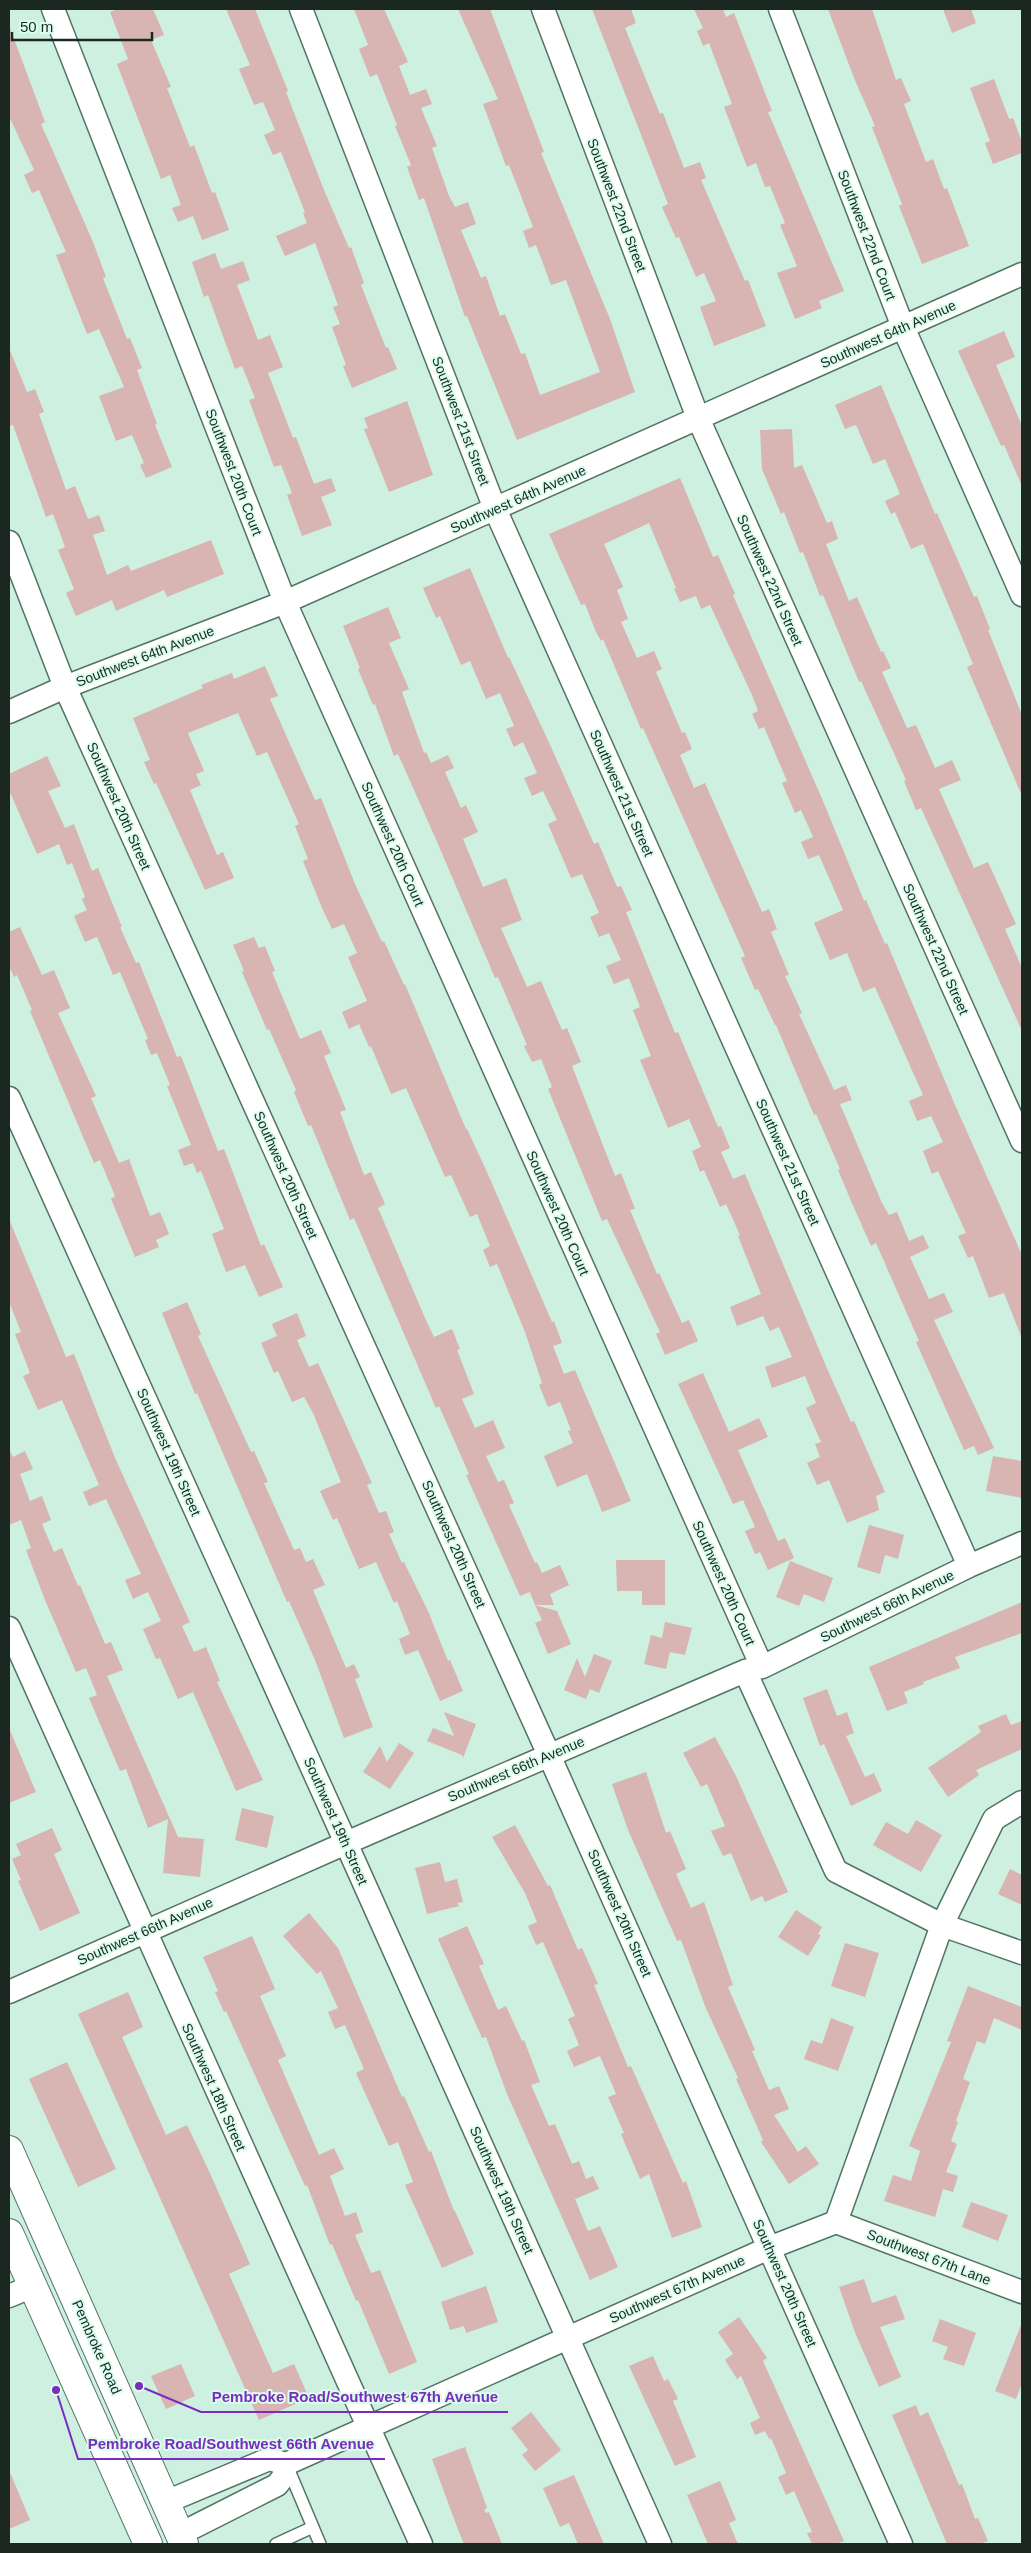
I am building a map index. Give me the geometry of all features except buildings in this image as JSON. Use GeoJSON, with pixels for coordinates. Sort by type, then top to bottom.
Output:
{"type":"FeatureCollection","features":[{"type":"Feature","properties":{"kind":"main road","name":"Pembroke Road"},"geometry":{"type":"LineString","coordinates":[[9,2150],[182,2539]]}},
{"type":"Feature","properties":{"kind":"main road"},"geometry":{"type":"LineString","coordinates":[[9,2233],[21,2291],[148,2544]]}},
{"type":"Feature","properties":{"kind":"main road"},"geometry":{"type":"LineString","coordinates":[[21,2291],[62,2308],[118,2432],[128,2447],[144,2454]]}},
{"type":"Feature","properties":{"kind":"street","name":"Southwest 20th Court"},"geometry":{"type":"LineString","coordinates":[[53,9],[284,602],[754,1669],[836,1871],[942,1925],[1022,1953]]}},
{"type":"Feature","properties":{"kind":"street","name":"Southwest 21st Street"},"geometry":{"type":"LineString","coordinates":[[301,9],[495,509],[969,1566]]}},
{"type":"Feature","properties":{"kind":"street","name":"Southwest 22nd Street"},"geometry":{"type":"LineString","coordinates":[[542,9],[698,418],[1022,1141]]}},
{"type":"Feature","properties":{"kind":"street","name":"Southwest 22nd Court"},"geometry":{"type":"LineString","coordinates":[[780,9],[902,327],[1022,594]]}},
{"type":"Feature","properties":{"kind":"street","name":"Southwest 64th Avenue"},"geometry":{"type":"LineString","coordinates":[[9,712],[284,602],[1022,274]]}},
{"type":"Feature","properties":{"kind":"street","name":"Southwest 20th Street"},"geometry":{"type":"LineString","coordinates":[[9,542],[65,688],[550,1755],[901,2544]]}},
{"type":"Feature","properties":{"kind":"street","name":"Southwest 19th Street"},"geometry":{"type":"LineString","coordinates":[[9,1098],[660,2544]]}},
{"type":"Feature","properties":{"kind":"street","name":"Southwest 66th Avenue"},"geometry":{"type":"LineString","coordinates":[[9,1992],[346,1843],[754,1669],[969,1566],[1022,1543]]}},
{"type":"Feature","properties":{"kind":"street","name":"Southwest 18th Street"},"geometry":{"type":"LineString","coordinates":[[9,1628],[144,1932],[421,2544]]}},
{"type":"Feature","properties":{"kind":"street"},"geometry":{"type":"LineString","coordinates":[[836,2222],[942,1925],[994,1819],[1022,1802]]}},
{"type":"Feature","properties":{"kind":"street","name":"Southwest 67th Avenue"},"geometry":{"type":"LineString","coordinates":[[166,2502],[269,2459],[286,2464],[769,2248],[836,2222]]}},
{"type":"Feature","properties":{"kind":"street","name":"Southwest 67th Lane"},"geometry":{"type":"LineString","coordinates":[[836,2222],[1022,2292]]}},
{"type":"Feature","properties":{"kind":"street"},"geometry":{"type":"LineString","coordinates":[[182,2539],[277,2485],[284,2476],[286,2464]]}},
{"type":"Feature","properties":{"kind":"lane"},"geometry":{"type":"LineString","coordinates":[[286,2464],[320,2544]]}},
{"type":"Feature","properties":{"kind":"lane"},"geometry":{"type":"LineString","coordinates":[[276,2544],[313,2527]]}},
{"type":"Feature","properties":{"kind":"place","name":"Pembroke Road/Southwest 67th Avenue"},"geometry":{"type":"Point","coordinates":[139,2386]}},
{"type":"Feature","properties":{"kind":"place","name":"Pembroke Road/Southwest 66th Avenue"},"geometry":{"type":"Point","coordinates":[56,2390]}}]}
